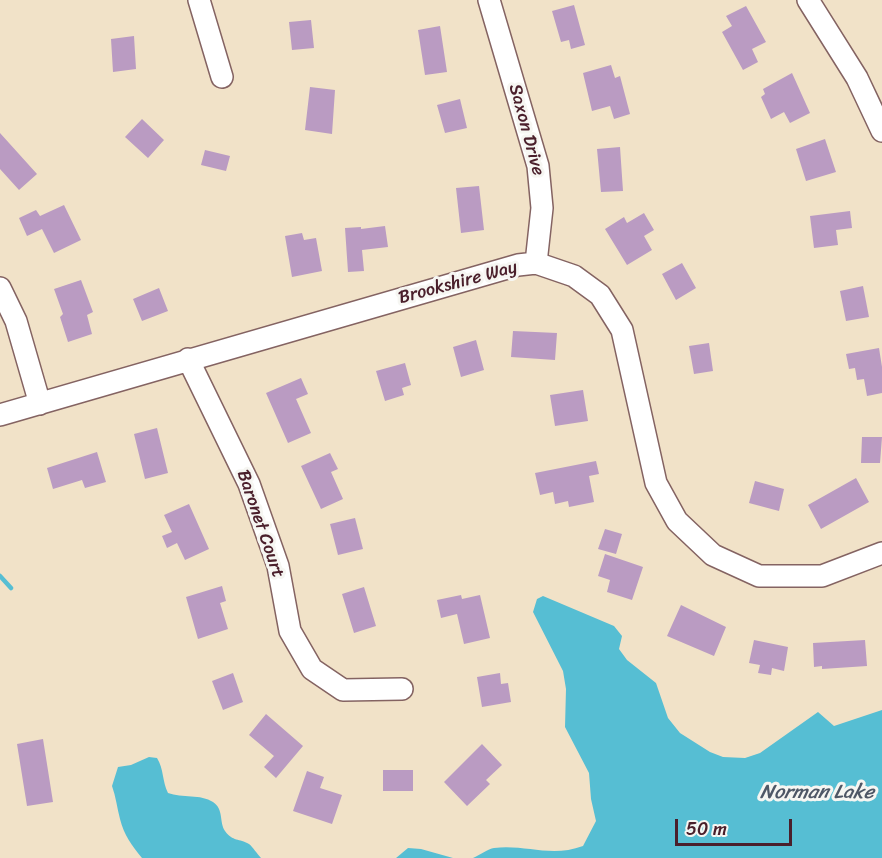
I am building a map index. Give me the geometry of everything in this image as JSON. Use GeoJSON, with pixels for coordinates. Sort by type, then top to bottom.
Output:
{"type":"FeatureCollection","features":[{"type":"Feature","properties":{"kind":"street"},"geometry":{"type":"LineString","coordinates":[[199,0],[222,76]]}},
{"type":"Feature","properties":{"kind":"street","name":"Saxon Drive"},"geometry":{"type":"LineString","coordinates":[[489,0],[538,166],[542,208],[536,263]]}},
{"type":"Feature","properties":{"kind":"street"},"geometry":{"type":"LineString","coordinates":[[808,0],[857,78],[882,131]]}},
{"type":"Feature","properties":{"kind":"street","name":"Brookshire Way"},"geometry":{"type":"LineString","coordinates":[[0,415],[518,265],[536,263],[574,276],[600,295],[622,330],[657,483],[677,521],[713,555],[759,576],[822,576],[882,553]]}},
{"type":"Feature","properties":{"kind":"street"},"geometry":{"type":"LineString","coordinates":[[0,288],[16,321],[40,404]]}},
{"type":"Feature","properties":{"kind":"street","name":"Baronet Court"},"geometry":{"type":"LineString","coordinates":[[188,359],[249,484],[278,566],[290,631],[312,669],[343,690],[402,689]]}},
{"type":"Feature","properties":{"kind":"water","name":"Norman Lake"},"geometry":{"type":"Polygon","coordinates":[[[543,596],[614,626],[622,636],[619,649],[627,660],[656,683],[668,718],[680,733],[710,752],[723,757],[745,758],[760,753],[818,712],[834,726],[882,710],[882,858],[473,858],[494,848],[560,851],[583,846],[596,821],[589,773],[565,727],[566,689],[563,671],[533,612],[537,599],[543,596]]]}},
{"type":"Feature","properties":{"kind":"water"},"geometry":{"type":"Polygon","coordinates":[[[149,757],[157,758],[168,793],[203,798],[213,802],[219,808],[225,831],[233,838],[249,844],[261,858],[142,858],[124,830],[112,786],[118,767],[131,765],[149,757]]]}},
{"type":"Feature","properties":{"kind":"water"},"geometry":{"type":"Polygon","coordinates":[[[408,848],[421,849],[453,858],[396,858],[408,848]]]}},
{"type":"Feature","properties":{"kind":"building"},"geometry":{"type":"Polygon","coordinates":[[[574,5],[585,45],[571,49],[569,40],[561,42],[552,11],[574,5]]]}},
{"type":"Feature","properties":{"kind":"building"},"geometry":{"type":"Polygon","coordinates":[[[746,6],[766,42],[752,49],[758,62],[743,70],[722,32],[732,26],[726,16],[746,6]]]}},
{"type":"Feature","properties":{"kind":"building"},"geometry":{"type":"Polygon","coordinates":[[[311,20],[314,48],[292,50],[289,22],[311,20]]]}},
{"type":"Feature","properties":{"kind":"building"},"geometry":{"type":"Polygon","coordinates":[[[440,26],[447,72],[425,75],[418,30],[440,26]]]}},
{"type":"Feature","properties":{"kind":"building"},"geometry":{"type":"Polygon","coordinates":[[[134,36],[136,69],[113,72],[111,39],[134,36]]]}},
{"type":"Feature","properties":{"kind":"building"},"geometry":{"type":"Polygon","coordinates":[[[611,65],[615,78],[620,76],[630,114],[614,119],[610,106],[592,111],[583,73],[611,65]]]}},
{"type":"Feature","properties":{"kind":"building"},"geometry":{"type":"Polygon","coordinates":[[[792,73],[810,113],[790,123],[784,112],[771,119],[761,97],[765,94],[763,89],[792,73]]]}},
{"type":"Feature","properties":{"kind":"building"},"geometry":{"type":"Polygon","coordinates":[[[310,87],[335,90],[332,134],[305,130],[310,87]]]}},
{"type":"Feature","properties":{"kind":"building"},"geometry":{"type":"Polygon","coordinates":[[[460,99],[467,128],[445,133],[437,105],[460,99]]]}},
{"type":"Feature","properties":{"kind":"building"},"geometry":{"type":"Polygon","coordinates":[[[142,119],[164,140],[148,158],[125,137],[142,119]]]}},
{"type":"Feature","properties":{"kind":"building"},"geometry":{"type":"Polygon","coordinates":[[[0,133],[37,174],[19,190],[0,169],[0,133]]]}},
{"type":"Feature","properties":{"kind":"building"},"geometry":{"type":"Polygon","coordinates":[[[825,139],[836,172],[806,181],[796,149],[825,139]]]}},
{"type":"Feature","properties":{"kind":"building"},"geometry":{"type":"Polygon","coordinates":[[[620,147],[623,191],[601,192],[597,149],[620,147]]]}},
{"type":"Feature","properties":{"kind":"building"},"geometry":{"type":"Polygon","coordinates":[[[205,150],[230,156],[226,171],[201,165],[205,150]]]}},
{"type":"Feature","properties":{"kind":"building"},"geometry":{"type":"Polygon","coordinates":[[[479,186],[484,230],[461,233],[456,188],[479,186]]]}},
{"type":"Feature","properties":{"kind":"building"},"geometry":{"type":"Polygon","coordinates":[[[64,205],[81,240],[54,253],[42,229],[27,236],[19,218],[36,210],[40,216],[64,205]]]}},
{"type":"Feature","properties":{"kind":"building"},"geometry":{"type":"Polygon","coordinates":[[[850,211],[852,228],[836,230],[838,245],[814,248],[810,216],[850,211]]]}},
{"type":"Feature","properties":{"kind":"building"},"geometry":{"type":"Polygon","coordinates":[[[644,213],[654,230],[644,236],[652,250],[627,265],[605,229],[624,217],[627,223],[644,213]]]}},
{"type":"Feature","properties":{"kind":"building"},"geometry":{"type":"Polygon","coordinates":[[[385,226],[388,247],[362,250],[364,271],[348,272],[345,228],[385,226]]]}},
{"type":"Feature","properties":{"kind":"building"},"geometry":{"type":"Polygon","coordinates":[[[302,233],[304,240],[316,238],[322,271],[292,277],[285,236],[302,233]]]}},
{"type":"Feature","properties":{"kind":"building"},"geometry":{"type":"Polygon","coordinates":[[[682,263],[696,288],[676,300],[662,274],[682,263]]]}},
{"type":"Feature","properties":{"kind":"building"},"geometry":{"type":"Polygon","coordinates":[[[81,280],[93,312],[87,315],[92,334],[68,342],[60,317],[63,314],[54,289],[81,280]]]}},
{"type":"Feature","properties":{"kind":"building"},"geometry":{"type":"Polygon","coordinates":[[[863,286],[869,317],[846,321],[840,291],[863,286]]]}},
{"type":"Feature","properties":{"kind":"building"},"geometry":{"type":"Polygon","coordinates":[[[159,288],[168,311],[142,321],[133,299],[159,288]]]}},
{"type":"Feature","properties":{"kind":"building"},"geometry":{"type":"Polygon","coordinates":[[[513,331],[557,333],[555,360],[511,357],[513,331]]]}},
{"type":"Feature","properties":{"kind":"building"},"geometry":{"type":"Polygon","coordinates":[[[476,340],[484,370],[461,377],[453,347],[476,340]]]}},
{"type":"Feature","properties":{"kind":"building"},"geometry":{"type":"Polygon","coordinates":[[[709,343],[713,371],[694,374],[689,346],[709,343]]]}},
{"type":"Feature","properties":{"kind":"building"},"geometry":{"type":"Polygon","coordinates":[[[879,348],[882,393],[867,396],[864,379],[857,380],[855,368],[849,369],[846,354],[879,348]]]}},
{"type":"Feature","properties":{"kind":"building"},"geometry":{"type":"Polygon","coordinates":[[[405,363],[411,385],[402,388],[404,395],[385,401],[376,371],[405,363]]]}},
{"type":"Feature","properties":{"kind":"building"},"geometry":{"type":"Polygon","coordinates":[[[301,378],[308,394],[296,399],[311,433],[288,443],[266,393],[301,378]]]}},
{"type":"Feature","properties":{"kind":"building"},"geometry":{"type":"Polygon","coordinates":[[[583,390],[588,421],[555,426],[550,395],[583,390]]]}},
{"type":"Feature","properties":{"kind":"building"},"geometry":{"type":"Polygon","coordinates":[[[157,428],[168,473],[145,479],[134,434],[157,428]]]}},
{"type":"Feature","properties":{"kind":"building"},"geometry":{"type":"Polygon","coordinates":[[[862,437],[882,437],[880,463],[861,463],[862,437]]]}},
{"type":"Feature","properties":{"kind":"building"},"geometry":{"type":"Polygon","coordinates":[[[97,452],[106,482],[85,488],[82,480],[53,489],[47,468],[97,452]]]}},
{"type":"Feature","properties":{"kind":"building"},"geometry":{"type":"Polygon","coordinates":[[[330,453],[338,469],[331,472],[343,499],[321,509],[301,466],[330,453]]]}},
{"type":"Feature","properties":{"kind":"building"},"geometry":{"type":"Polygon","coordinates":[[[596,461],[599,474],[589,476],[594,502],[569,507],[568,501],[555,504],[553,492],[540,495],[535,473],[596,461]]]}},
{"type":"Feature","properties":{"kind":"building"},"geometry":{"type":"Polygon","coordinates":[[[856,478],[869,502],[821,529],[808,505],[856,478]]]}},
{"type":"Feature","properties":{"kind":"building"},"geometry":{"type":"Polygon","coordinates":[[[755,481],[784,489],[779,511],[749,503],[755,481]]]}},
{"type":"Feature","properties":{"kind":"building"},"geometry":{"type":"Polygon","coordinates":[[[189,504],[209,549],[185,560],[177,543],[167,548],[162,536],[172,532],[164,515],[189,504]]]}},
{"type":"Feature","properties":{"kind":"building"},"geometry":{"type":"Polygon","coordinates":[[[355,518],[363,549],[338,555],[330,524],[355,518]]]}},
{"type":"Feature","properties":{"kind":"building"},"geometry":{"type":"Polygon","coordinates":[[[605,529],[622,534],[616,554],[598,549],[605,529]]]}},
{"type":"Feature","properties":{"kind":"building"},"geometry":{"type":"Polygon","coordinates":[[[605,554],[643,567],[632,600],[607,592],[610,580],[598,576],[605,554]]]}},
{"type":"Feature","properties":{"kind":"building"},"geometry":{"type":"Polygon","coordinates":[[[222,586],[226,601],[220,603],[228,629],[198,639],[186,597],[222,586]]]}},
{"type":"Feature","properties":{"kind":"building"},"geometry":{"type":"Polygon","coordinates":[[[364,587],[376,626],[354,633],[342,594],[364,587]]]}},
{"type":"Feature","properties":{"kind":"building"},"geometry":{"type":"Polygon","coordinates":[[[461,595],[462,599],[480,595],[490,638],[464,644],[457,614],[441,618],[437,600],[461,595]]]}},
{"type":"Feature","properties":{"kind":"building"},"geometry":{"type":"Polygon","coordinates":[[[681,605],[726,627],[714,656],[667,636],[681,605]]]}},
{"type":"Feature","properties":{"kind":"building"},"geometry":{"type":"Polygon","coordinates":[[[754,640],[788,647],[784,671],[772,668],[771,675],[758,673],[760,665],[749,663],[754,640]]]}},
{"type":"Feature","properties":{"kind":"building"},"geometry":{"type":"Polygon","coordinates":[[[865,640],[867,666],[822,669],[822,666],[814,667],[813,643],[865,640]]]}},
{"type":"Feature","properties":{"kind":"building"},"geometry":{"type":"Polygon","coordinates":[[[233,673],[243,702],[223,710],[212,681],[233,673]]]}},
{"type":"Feature","properties":{"kind":"building"},"geometry":{"type":"Polygon","coordinates":[[[500,673],[501,684],[508,683],[511,702],[482,707],[477,677],[500,673]]]}},
{"type":"Feature","properties":{"kind":"building"},"geometry":{"type":"Polygon","coordinates":[[[266,714],[303,746],[276,778],[264,767],[274,756],[249,735],[266,714]]]}},
{"type":"Feature","properties":{"kind":"building"},"geometry":{"type":"Polygon","coordinates":[[[43,739],[53,802],[27,806],[17,744],[43,739]]]}},
{"type":"Feature","properties":{"kind":"building"},"geometry":{"type":"Polygon","coordinates":[[[482,744],[502,765],[486,780],[490,784],[467,806],[444,782],[482,744]]]}},
{"type":"Feature","properties":{"kind":"building"},"geometry":{"type":"Polygon","coordinates":[[[383,770],[413,770],[413,791],[383,791],[383,770]]]}},
{"type":"Feature","properties":{"kind":"building"},"geometry":{"type":"Polygon","coordinates":[[[307,771],[324,777],[320,788],[342,795],[332,824],[293,811],[307,771]]]}},
{"type":"Feature","properties":{"kind":"waterway"},"geometry":{"type":"LineString","coordinates":[[0,576],[11,588]]}}]}
